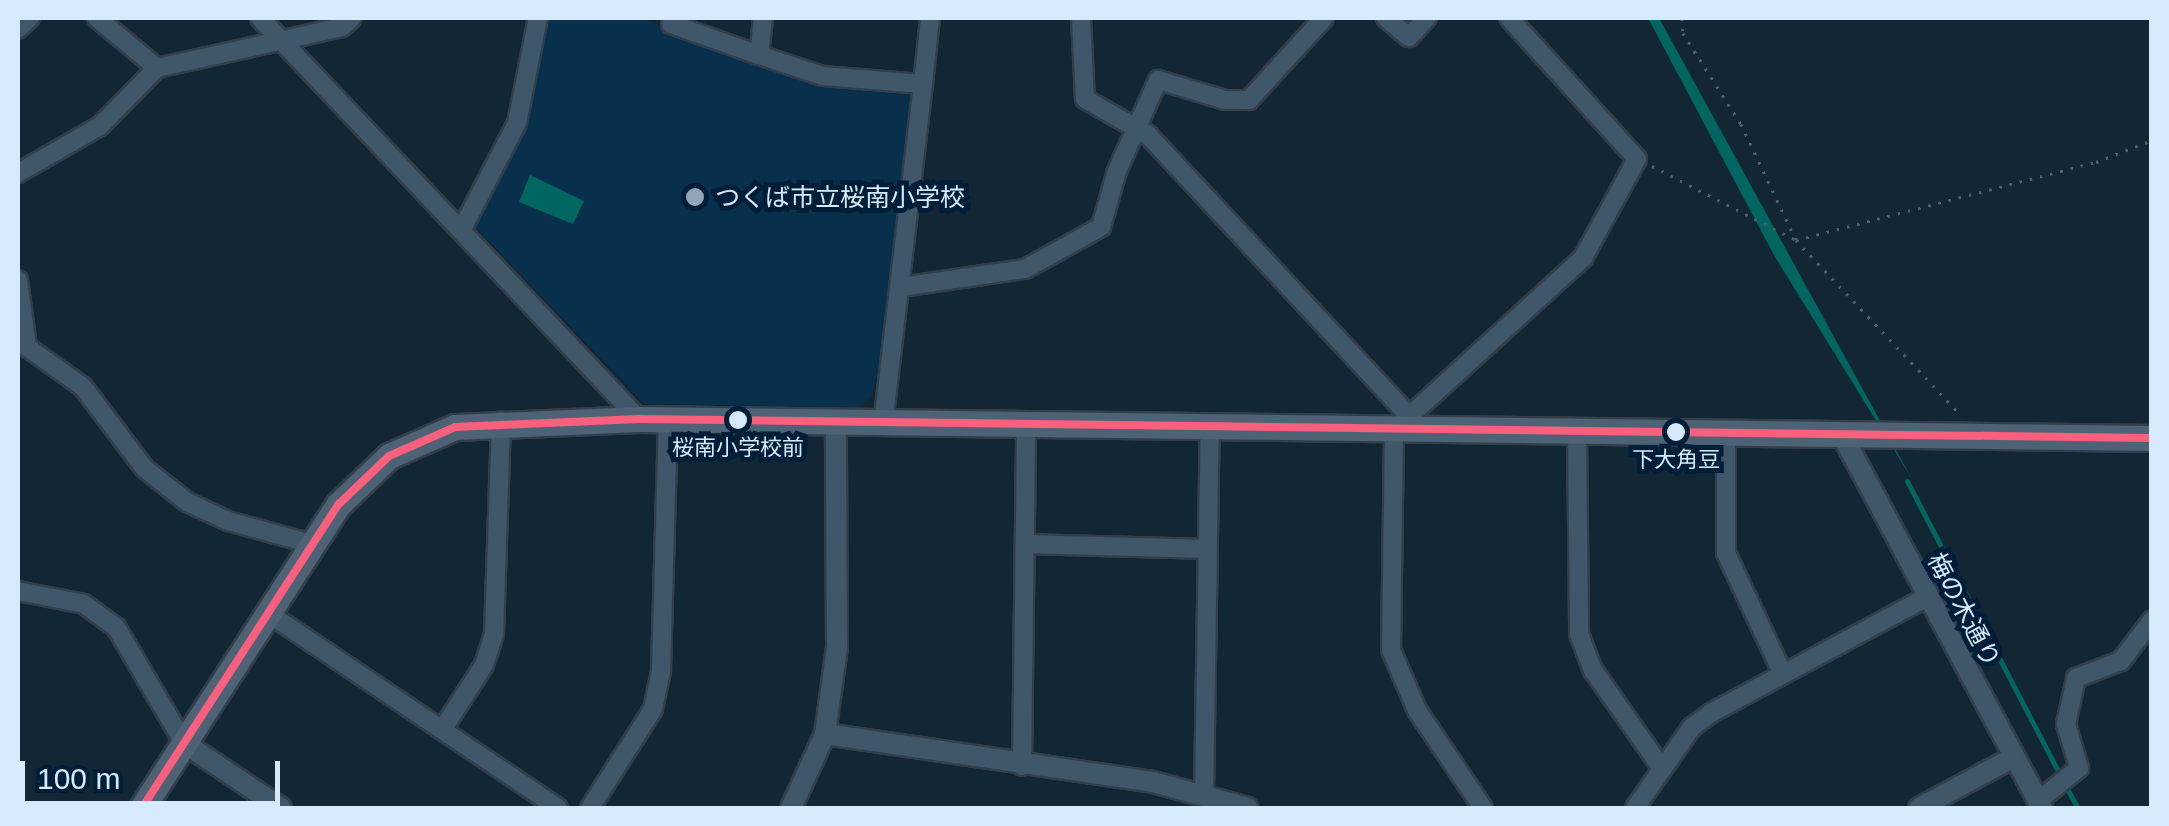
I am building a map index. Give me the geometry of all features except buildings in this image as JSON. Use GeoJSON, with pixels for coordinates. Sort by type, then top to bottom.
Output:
{"type":"FeatureCollection","features":[{"type":"Feature","properties":{"kind":"main road"},"geometry":{"type":"LineString","coordinates":[[142,808],[312,544],[362,476],[425,436],[501,421],[668,419],[1210,426],[1402,423],[1577,432],[2152,438]]}},
{"type":"Feature","properties":{"kind":"street"},"geometry":{"type":"LineString","coordinates":[[18,29],[30,18]]}},
{"type":"Feature","properties":{"kind":"street"},"geometry":{"type":"LineString","coordinates":[[98,18],[157,68]]}},
{"type":"Feature","properties":{"kind":"street"},"geometry":{"type":"LineString","coordinates":[[260,18],[638,419]]}},
{"type":"Feature","properties":{"kind":"street"},"geometry":{"type":"LineString","coordinates":[[18,173],[100,126],[157,68],[342,26],[352,18]]}},
{"type":"Feature","properties":{"kind":"street"},"geometry":{"type":"LineString","coordinates":[[462,229],[517,124],[538,18]]}},
{"type":"Feature","properties":{"kind":"street"},"geometry":{"type":"LineString","coordinates":[[759,55],[763,18]]}},
{"type":"Feature","properties":{"kind":"street"},"geometry":{"type":"LineString","coordinates":[[883,422],[930,18]]}},
{"type":"Feature","properties":{"kind":"street"},"geometry":{"type":"LineString","coordinates":[[1081,18],[1085,99],[1138,130],[1402,423],[1391,650],[1417,710],[1483,808]]}},
{"type":"Feature","properties":{"kind":"street"},"geometry":{"type":"LineString","coordinates":[[901,287],[1024,269],[1101,228],[1117,170],[1158,80],[1225,100],[1248,100],[1324,18]]}},
{"type":"Feature","properties":{"kind":"street"},"geometry":{"type":"LineString","coordinates":[[1386,18],[1409,36],[1427,18]]}},
{"type":"Feature","properties":{"kind":"street"},"geometry":{"type":"LineString","coordinates":[[1402,423],[1584,258],[1637,158],[1510,18]]}},
{"type":"Feature","properties":{"kind":"street"},"geometry":{"type":"LineString","coordinates":[[667,20],[824,76],[923,84]]}},
{"type":"Feature","properties":{"kind":"street"},"geometry":{"type":"LineString","coordinates":[[18,280],[27,347],[83,387],[144,468],[187,502],[228,521],[312,544]]}},
{"type":"Feature","properties":{"kind":"street"},"geometry":{"type":"LineString","coordinates":[[590,808],[653,709],[661,670],[668,419]]}},
{"type":"Feature","properties":{"kind":"street"},"geometry":{"type":"LineString","coordinates":[[442,730],[484,665],[494,634],[501,421]]}},
{"type":"Feature","properties":{"kind":"street"},"geometry":{"type":"LineString","coordinates":[[791,808],[825,734],[837,648],[836,422]]}},
{"type":"Feature","properties":{"kind":"street"},"geometry":{"type":"LineString","coordinates":[[1022,766],[1026,425]]}},
{"type":"Feature","properties":{"kind":"street"},"geometry":{"type":"LineString","coordinates":[[1204,793],[1210,426]]}},
{"type":"Feature","properties":{"kind":"street"},"geometry":{"type":"LineString","coordinates":[[1577,432],[1579,634],[1593,670],[1660,767]]}},
{"type":"Feature","properties":{"kind":"street"},"geometry":{"type":"LineString","coordinates":[[1726,433],[1726,553],[1782,672]]}},
{"type":"Feature","properties":{"kind":"street","name":"梅の木通り"},"geometry":{"type":"LineString","coordinates":[[1842,435],[2040,805]]}},
{"type":"Feature","properties":{"kind":"street"},"geometry":{"type":"LineString","coordinates":[[1025,544],[1208,549]]}},
{"type":"Feature","properties":{"kind":"street"},"geometry":{"type":"LineString","coordinates":[[18,591],[84,604],[116,627],[184,743],[281,808]]}},
{"type":"Feature","properties":{"kind":"street"},"geometry":{"type":"LineString","coordinates":[[1635,808],[1660,767],[1692,727],[1782,672],[1929,596]]}},
{"type":"Feature","properties":{"kind":"street"},"geometry":{"type":"LineString","coordinates":[[268,613],[558,808]]}},
{"type":"Feature","properties":{"kind":"street"},"geometry":{"type":"LineString","coordinates":[[2040,805],[2079,768],[2066,724],[2076,678],[2121,662],[2152,620]]}},
{"type":"Feature","properties":{"kind":"street"},"geometry":{"type":"LineString","coordinates":[[825,734],[1204,793],[1234,806]]}},
{"type":"Feature","properties":{"kind":"street"},"geometry":{"type":"LineString","coordinates":[[1919,808],[2014,757]]}},
{"type":"Feature","properties":{"kind":"path"},"geometry":{"type":"LineString","coordinates":[[1682,18],[1683,33],[1740,124],[1796,240],[1968,423],[1972,436]]}},
{"type":"Feature","properties":{"kind":"path"},"geometry":{"type":"LineString","coordinates":[[1637,158],[1796,240],[2096,162],[2152,140]]}},
{"type":"Feature","properties":{"kind":"shaded area","name":"つくば市立桜南小学校"},"geometry":{"type":"Polygon","coordinates":[[[543,18],[641,18],[737,55],[911,87],[888,334],[871,397],[858,407],[645,404],[475,227],[497,180],[543,18]]]}},
{"type":"Feature","properties":{"kind":"shaded area"},"geometry":{"type":"Polygon","coordinates":[[[1648,18],[1659,18],[1912,479],[1775,257],[1648,18]]]}},
{"type":"Feature","properties":{"kind":"shaded area"},"geometry":{"type":"Polygon","coordinates":[[[530,175],[584,201],[573,224],[519,202],[530,175]]]}},
{"type":"Feature","properties":{"kind":"waterway"},"geometry":{"type":"LineString","coordinates":[[1907,481],[2060,775]]}},
{"type":"Feature","properties":{"kind":"waterway"},"geometry":{"type":"LineString","coordinates":[[2065,785],[2078,808]]}},
{"type":"Feature","properties":{"kind":"transit line"},"geometry":{"type":"LineString","coordinates":[[142,808],[339,504],[389,456],[455,427],[639,419],[2152,438]]}},
{"type":"Feature","properties":{"kind":"place","name":"つくば市立桜南小学校"},"geometry":{"type":"Point","coordinates":[695,197]}},
{"type":"Feature","properties":{"kind":"place","name":"桜南小学校前"},"geometry":{"type":"Point","coordinates":[738,420]}},
{"type":"Feature","properties":{"kind":"place","name":"下大角豆"},"geometry":{"type":"Point","coordinates":[1676,432]}}]}
